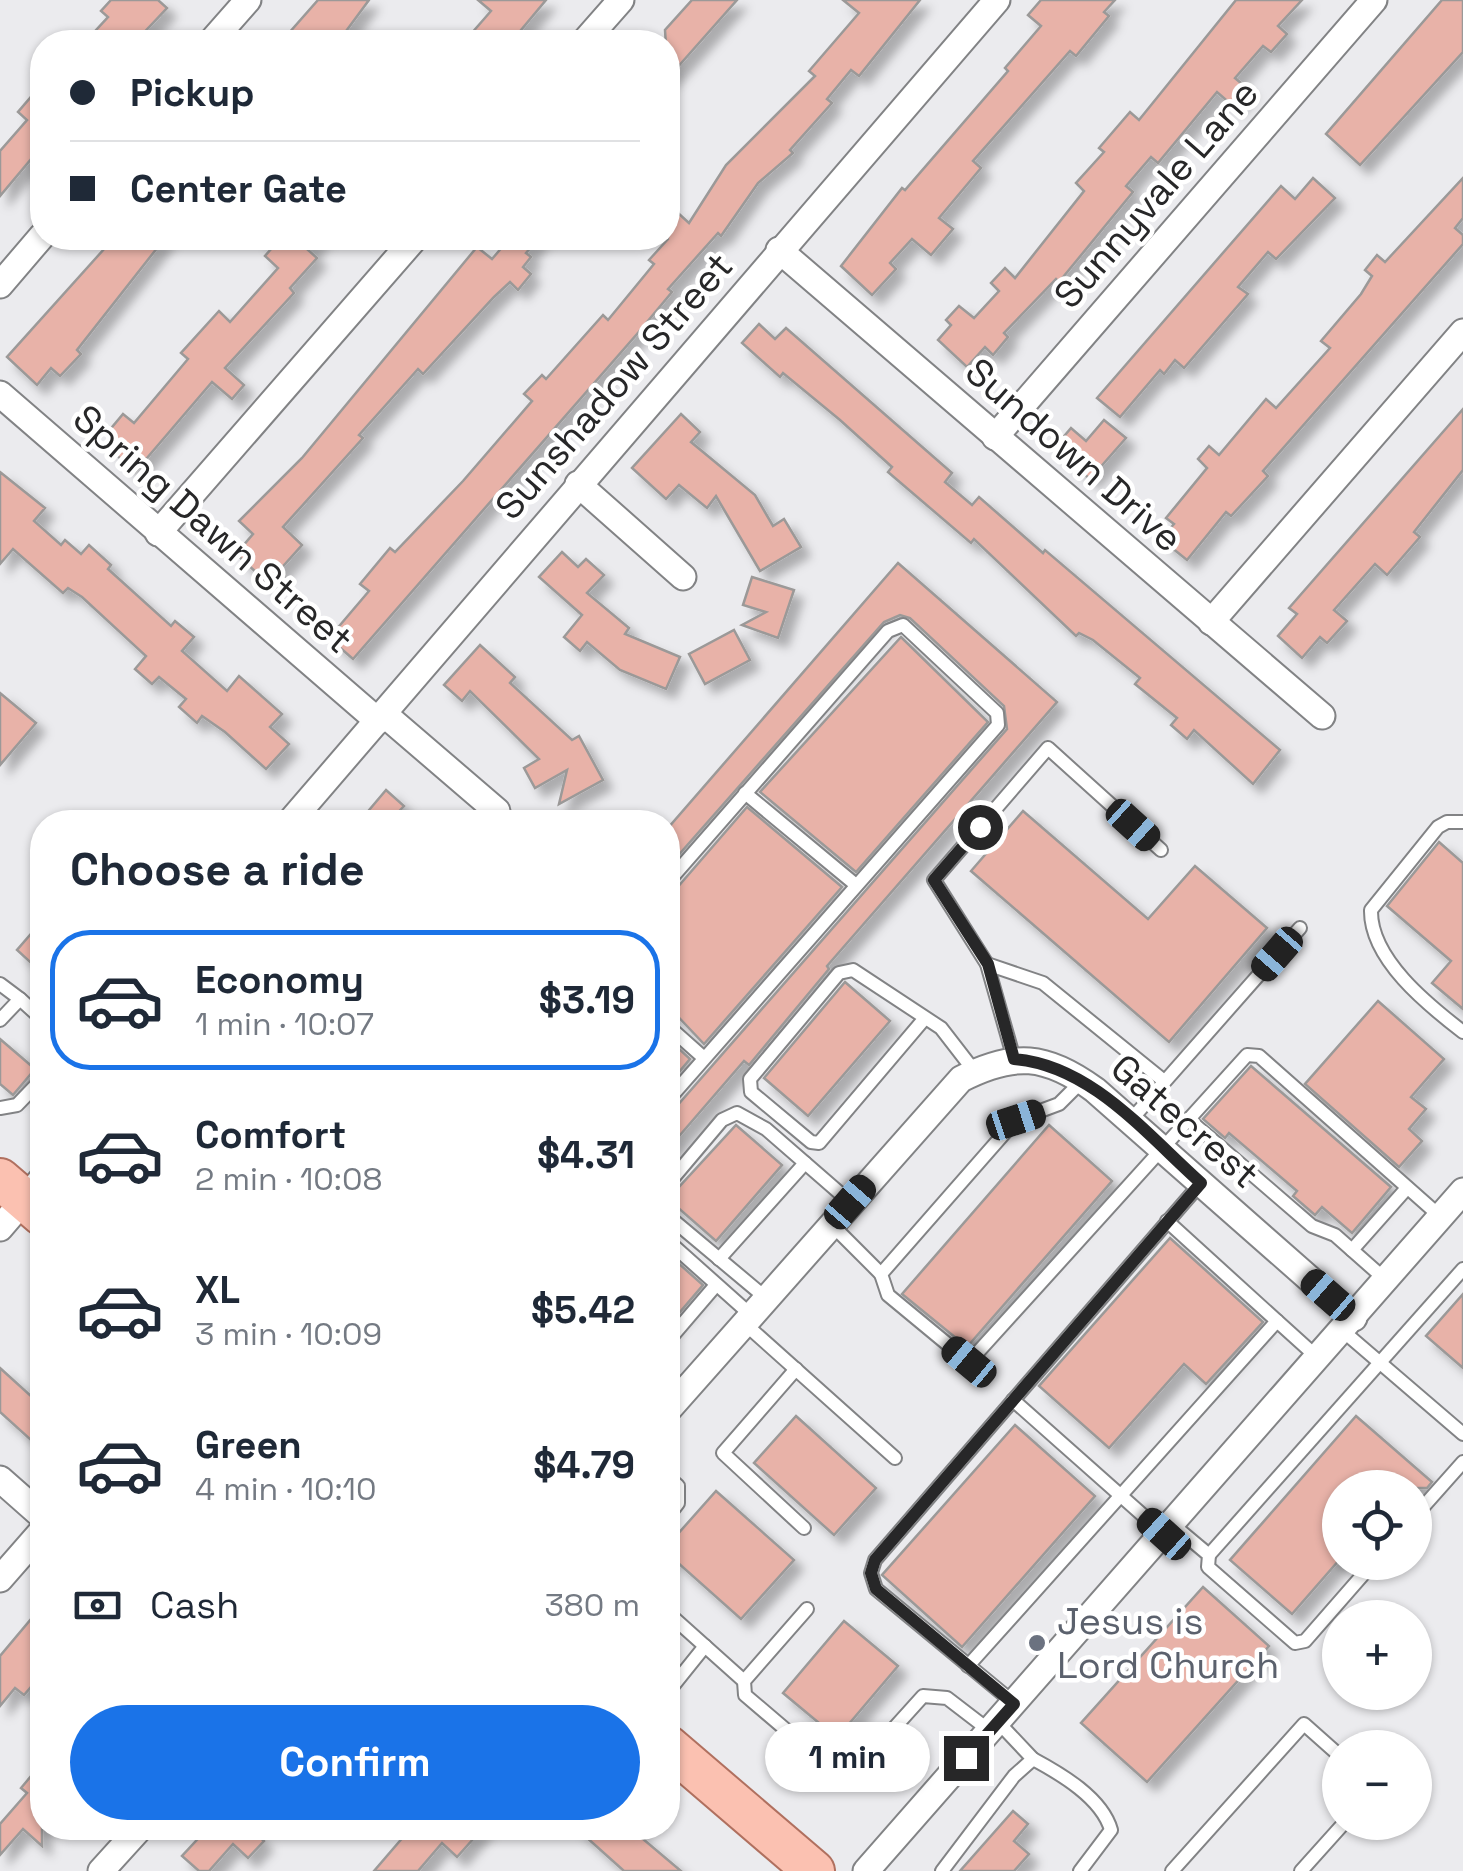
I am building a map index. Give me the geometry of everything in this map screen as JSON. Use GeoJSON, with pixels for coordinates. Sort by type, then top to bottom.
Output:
{"type":"FeatureCollection","features":[{"type":"Feature","properties":{"kind":"main road"},"geometry":{"type":"LineString","coordinates":[[680,1756],[814,1871]]}},
{"type":"Feature","properties":{"kind":"street"},"geometry":{"type":"LineString","coordinates":[[222,30],[248,0]]}},
{"type":"Feature","properties":{"kind":"street"},"geometry":{"type":"LineString","coordinates":[[595,30],[621,0]]}},
{"type":"Feature","properties":{"kind":"street","name":"Sunshadow Street"},"geometry":{"type":"LineString","coordinates":[[300,810],[997,0]]}},
{"type":"Feature","properties":{"kind":"street","name":"Sunnyvale Lane"},"geometry":{"type":"LineString","coordinates":[[995,438],[1374,0]]}},
{"type":"Feature","properties":{"kind":"street"},"geometry":{"type":"LineString","coordinates":[[0,286],[30,250]]}},
{"type":"Feature","properties":{"kind":"street"},"geometry":{"type":"LineString","coordinates":[[158,533],[405,250]]}},
{"type":"Feature","properties":{"kind":"street","name":"Sundown Drive"},"geometry":{"type":"LineString","coordinates":[[780,250],[1322,716]]}},
{"type":"Feature","properties":{"kind":"street"},"geometry":{"type":"LineString","coordinates":[[1211,622],[1463,332]]}},
{"type":"Feature","properties":{"kind":"street","name":"Spring Dawn Street"},"geometry":{"type":"LineString","coordinates":[[0,394],[158,533],[495,810]]}},
{"type":"Feature","properties":{"kind":"street"},"geometry":{"type":"LineString","coordinates":[[578,484],[683,577]]}},
{"type":"Feature","properties":{"kind":"street"},"geometry":{"type":"LineString","coordinates":[[680,1394],[961,1079],[1014,1059]]}},
{"type":"Feature","properties":{"kind":"street","name":"Gatecrest"},"geometry":{"type":"LineString","coordinates":[[1014,1059],[1042,1062],[1082,1081],[1201,1183],[1349,1324]]}},
{"type":"Feature","properties":{"kind":"street"},"geometry":{"type":"LineString","coordinates":[[866,1871],[1463,1191]]}},
{"type":"Feature","properties":{"kind":"street"},"geometry":{"type":"LineString","coordinates":[[0,1480],[30,1506]]}},
{"type":"Feature","properties":{"kind":"street"},"geometry":{"type":"LineString","coordinates":[[0,1579],[30,1545]]}},
{"type":"Feature","properties":{"kind":"street"},"geometry":{"type":"LineString","coordinates":[[101,1871],[129,1840]]}},
{"type":"Feature","properties":{"kind":"lane"},"geometry":{"type":"LineString","coordinates":[[680,868],[888,630],[903,625],[991,703],[998,725],[680,1086]]}},
{"type":"Feature","properties":{"kind":"lane"},"geometry":{"type":"LineString","coordinates":[[1014,1059],[988,964],[934,880],[1048,748],[1161,850]]}},
{"type":"Feature","properties":{"kind":"lane"},"geometry":{"type":"LineString","coordinates":[[745,792],[856,885]]}},
{"type":"Feature","properties":{"kind":"lane"},"geometry":{"type":"LineString","coordinates":[[1463,822],[1446,822],[1438,828],[1371,910],[1370,919],[1385,954],[1414,989],[1463,1032]]}},
{"type":"Feature","properties":{"kind":"lane"},"geometry":{"type":"LineString","coordinates":[[1130,1121],[1300,928]]}},
{"type":"Feature","properties":{"kind":"lane"},"geometry":{"type":"LineString","coordinates":[[988,964],[1043,983],[1164,1082]]}},
{"type":"Feature","properties":{"kind":"lane"},"geometry":{"type":"LineString","coordinates":[[925,1018],[819,1143],[811,1142],[751,1092],[750,1079],[839,973],[853,970],[942,1028],[976,1072]]}},
{"type":"Feature","properties":{"kind":"lane"},"geometry":{"type":"LineString","coordinates":[[0,984],[30,1008]]}},
{"type":"Feature","properties":{"kind":"lane"},"geometry":{"type":"LineString","coordinates":[[0,1020],[20,999]]}},
{"type":"Feature","properties":{"kind":"lane"},"geometry":{"type":"LineString","coordinates":[[680,1037],[704,1058]]}},
{"type":"Feature","properties":{"kind":"lane"},"geometry":{"type":"LineString","coordinates":[[831,1224],[880,1274],[888,1295],[969,1362],[1248,1055],[1258,1056],[1442,1218]]}},
{"type":"Feature","properties":{"kind":"lane"},"geometry":{"type":"LineString","coordinates":[[880,1274],[1016,1120],[1059,1104],[1082,1081]]}},
{"type":"Feature","properties":{"kind":"lane"},"geometry":{"type":"LineString","coordinates":[[0,1108],[17,1105],[30,1091]]}},
{"type":"Feature","properties":{"kind":"lane"},"geometry":{"type":"LineString","coordinates":[[680,1170],[722,1120],[738,1113],[752,1119],[850,1202]]}},
{"type":"Feature","properties":{"kind":"lane"},"geometry":{"type":"LineString","coordinates":[[1188,1118],[1312,1226],[1334,1234],[1386,1281]]}},
{"type":"Feature","properties":{"kind":"lane"},"geometry":{"type":"LineString","coordinates":[[719,1259],[805,1163]]}},
{"type":"Feature","properties":{"kind":"lane"},"geometry":{"type":"LineString","coordinates":[[1080,1871],[1110,1830],[1107,1816],[1060,1774],[1033,1759],[1001,1719],[968,1666],[876,1589],[871,1573],[875,1560],[1201,1183]]}},
{"type":"Feature","properties":{"kind":"lane"},"geometry":{"type":"LineString","coordinates":[[1352,1250],[1407,1188]]}},
{"type":"Feature","properties":{"kind":"lane"},"geometry":{"type":"LineString","coordinates":[[1168,1221],[1319,1359]]}},
{"type":"Feature","properties":{"kind":"lane"},"geometry":{"type":"LineString","coordinates":[[680,1226],[719,1259],[796,1369],[895,1458]]}},
{"type":"Feature","properties":{"kind":"lane"},"geometry":{"type":"LineString","coordinates":[[680,1252],[754,1312]]}},
{"type":"Feature","properties":{"kind":"lane"},"geometry":{"type":"LineString","coordinates":[[1208,1561],[1463,1269]]}},
{"type":"Feature","properties":{"kind":"lane"},"geometry":{"type":"LineString","coordinates":[[680,1327],[716,1285]]}},
{"type":"Feature","properties":{"kind":"lane"},"geometry":{"type":"LineString","coordinates":[[968,1666],[1277,1321]]}},
{"type":"Feature","properties":{"kind":"lane"},"geometry":{"type":"LineString","coordinates":[[1349,1324],[1379,1365],[1463,1434]]}},
{"type":"Feature","properties":{"kind":"lane"},"geometry":{"type":"LineString","coordinates":[[796,1369],[723,1454],[804,1528]]}},
{"type":"Feature","properties":{"kind":"lane"},"geometry":{"type":"LineString","coordinates":[[1013,1400],[1121,1495],[1208,1561],[1295,1642],[1306,1641],[1359,1580]]}},
{"type":"Feature","properties":{"kind":"lane"},"geometry":{"type":"LineString","coordinates":[[1432,1497],[1463,1462]]}},
{"type":"Feature","properties":{"kind":"lane"},"geometry":{"type":"LineString","coordinates":[[744,1681],[806,1609]]}},
{"type":"Feature","properties":{"kind":"lane"},"geometry":{"type":"LineString","coordinates":[[680,1624],[744,1681],[745,1695],[833,1770],[859,1767],[923,1696],[948,1698],[1001,1719]]}},
{"type":"Feature","properties":{"kind":"lane"},"geometry":{"type":"LineString","coordinates":[[680,1677],[705,1646]]}},
{"type":"Feature","properties":{"kind":"lane"},"geometry":{"type":"LineString","coordinates":[[1172,1871],[1304,1724],[1322,1740]]}},
{"type":"Feature","properties":{"kind":"lane"},"geometry":{"type":"LineString","coordinates":[[942,1871],[1014,1776],[1033,1759]]}},
{"type":"Feature","properties":{"kind":"lane"},"geometry":{"type":"LineString","coordinates":[[1301,1871],[1329,1840]]}},
{"type":"Feature","properties":{"kind":"building"},"geometry":{"type":"Polygon","coordinates":[[[111,0],[158,0],[167,8],[146,30],[96,30],[108,17],[101,11],[111,0]]]}},
{"type":"Feature","properties":{"kind":"building"},"geometry":{"type":"Polygon","coordinates":[[[318,0],[369,0],[347,30],[292,30],[318,0]]]}},
{"type":"Feature","properties":{"kind":"building"},"geometry":{"type":"Polygon","coordinates":[[[478,0],[546,0],[521,30],[474,30],[491,11],[478,0]]]}},
{"type":"Feature","properties":{"kind":"building"},"geometry":{"type":"Polygon","coordinates":[[[692,0],[737,0],[680,64],[680,30],[665,30],[692,0]]]}},
{"type":"Feature","properties":{"kind":"building"},"geometry":{"type":"Polygon","coordinates":[[[843,0],[920,0],[859,76],[851,70],[827,99],[832,103],[790,150],[793,153],[758,183],[721,236],[718,233],[668,289],[672,292],[637,334],[353,659],[329,638],[369,591],[360,584],[390,548],[395,552],[463,481],[532,401],[524,394],[542,375],[546,379],[603,315],[608,320],[654,264],[649,260],[658,250],[680,250],[680,215],[689,223],[726,165],[815,76],[809,71],[859,13],[843,0]]]}},
{"type":"Feature","properties":{"kind":"building"},"geometry":{"type":"Polygon","coordinates":[[[1041,0],[1115,0],[1104,12],[1109,16],[1076,56],[1070,51],[973,161],[981,168],[939,218],[953,229],[931,255],[912,239],[890,263],[896,269],[872,295],[841,266],[902,188],[905,190],[1008,71],[1005,68],[1041,26],[1028,15],[1041,0]]]}},
{"type":"Feature","properties":{"kind":"building"},"geometry":{"type":"Polygon","coordinates":[[[1236,0],[1302,0],[1278,26],[1287,34],[1271,52],[1263,46],[1235,78],[1248,89],[1233,106],[1217,92],[1158,163],[1151,157],[1126,186],[1133,192],[1059,282],[1056,279],[1004,333],[1008,337],[993,355],[985,347],[967,367],[938,340],[951,325],[946,320],[959,306],[974,318],[999,291],[991,283],[1005,268],[1015,278],[1084,191],[1076,183],[1104,152],[1099,148],[1130,112],[1139,120],[1236,0]]]}},
{"type":"Feature","properties":{"kind":"building"},"geometry":{"type":"Polygon","coordinates":[[[1442,0],[1463,0],[1463,52],[1360,165],[1326,134],[1442,0]]]}},
{"type":"Feature","properties":{"kind":"building"},"geometry":{"type":"Polygon","coordinates":[[[30,98],[30,160],[0,196],[0,151],[27,120],[18,112],[30,98]]]}},
{"type":"Feature","properties":{"kind":"building"},"geometry":{"type":"Polygon","coordinates":[[[1313,178],[1335,198],[1276,259],[1268,252],[1238,287],[1248,294],[1184,368],[1175,360],[1164,374],[1160,370],[1120,417],[1097,398],[1281,186],[1295,199],[1313,178]]]}},
{"type":"Feature","properties":{"kind":"building"},"geometry":{"type":"Polygon","coordinates":[[[1463,178],[1463,218],[1455,228],[1463,235],[1463,244],[1263,471],[1268,476],[1231,516],[1226,512],[1187,560],[1161,539],[1174,524],[1166,518],[1207,468],[1198,459],[1209,446],[1219,455],[1266,399],[1276,408],[1330,348],[1321,341],[1361,294],[1372,276],[1365,270],[1377,255],[1385,262],[1463,178]]]}},
{"type":"Feature","properties":{"kind":"building"},"geometry":{"type":"Polygon","coordinates":[[[103,250],[156,250],[77,350],[81,354],[60,376],[51,368],[37,385],[7,357],[103,250]]]}},
{"type":"Feature","properties":{"kind":"building"},"geometry":{"type":"Polygon","coordinates":[[[270,250],[308,250],[317,258],[290,288],[294,293],[225,368],[244,385],[232,399],[212,382],[135,472],[110,449],[118,441],[108,432],[123,414],[134,423],[188,359],[181,353],[219,311],[230,322],[278,268],[265,256],[270,250]]]}},
{"type":"Feature","properties":{"kind":"building"},"geometry":{"type":"Polygon","coordinates":[[[475,250],[492,259],[500,250],[529,250],[526,253],[531,257],[523,267],[531,274],[518,290],[510,282],[423,374],[418,369],[359,435],[363,438],[283,527],[302,545],[268,583],[236,554],[253,534],[239,521],[302,458],[475,250]]]}},
{"type":"Feature","properties":{"kind":"building"},"geometry":{"type":"Polygon","coordinates":[[[759,324],[775,339],[786,328],[952,473],[945,482],[972,505],[979,497],[1280,750],[1253,784],[1194,730],[1187,739],[1171,725],[1177,718],[1135,684],[1140,678],[1093,640],[1079,633],[1076,636],[974,539],[971,543],[888,472],[892,467],[840,420],[783,373],[780,377],[742,343],[759,324]]]}},
{"type":"Feature","properties":{"kind":"building"},"geometry":{"type":"Polygon","coordinates":[[[1463,409],[1463,470],[1414,532],[1420,537],[1387,575],[1375,564],[1334,610],[1347,621],[1327,643],[1320,637],[1302,658],[1278,636],[1297,614],[1289,608],[1463,409]]]}},
{"type":"Feature","properties":{"kind":"building"},"geometry":{"type":"Polygon","coordinates":[[[681,414],[700,432],[691,442],[755,495],[773,526],[784,519],[801,547],[760,571],[716,496],[707,508],[679,485],[666,499],[632,468],[681,414]]]}},
{"type":"Feature","properties":{"kind":"building"},"geometry":{"type":"Polygon","coordinates":[[[1104,420],[1126,438],[1090,479],[1054,448],[1071,428],[1086,441],[1104,420]]]}},
{"type":"Feature","properties":{"kind":"building"},"geometry":{"type":"Polygon","coordinates":[[[0,472],[45,508],[34,521],[61,545],[65,540],[81,554],[89,545],[111,565],[108,569],[171,626],[175,621],[194,637],[182,651],[227,691],[239,676],[282,714],[270,727],[289,744],[266,769],[202,716],[197,723],[179,707],[186,699],[159,677],[152,684],[135,669],[146,656],[82,597],[68,588],[63,593],[13,549],[0,564],[0,472]]]}},
{"type":"Feature","properties":{"kind":"building"},"geometry":{"type":"Polygon","coordinates":[[[562,552],[578,567],[586,559],[604,575],[587,593],[629,628],[625,634],[680,657],[666,689],[620,670],[587,642],[580,651],[564,637],[582,615],[539,577],[562,552]]]}},
{"type":"Feature","properties":{"kind":"building"},"geometry":{"type":"Polygon","coordinates":[[[898,563],[1057,702],[827,966],[829,969],[749,1065],[744,1061],[680,1135],[680,1102],[1007,729],[1004,706],[910,618],[900,615],[884,622],[680,853],[680,814],[898,563]]]}},
{"type":"Feature","properties":{"kind":"building"},"geometry":{"type":"Polygon","coordinates":[[[752,577],[794,590],[778,638],[742,625],[766,612],[743,605],[752,577]]]}},
{"type":"Feature","properties":{"kind":"building"},"geometry":{"type":"Polygon","coordinates":[[[734,630],[750,660],[705,684],[689,654],[734,630]]]}},
{"type":"Feature","properties":{"kind":"building"},"geometry":{"type":"Polygon","coordinates":[[[901,637],[988,722],[856,872],[760,792],[901,637]]]}},
{"type":"Feature","properties":{"kind":"building"},"geometry":{"type":"Polygon","coordinates":[[[480,645],[515,677],[510,683],[572,740],[579,736],[603,780],[559,804],[567,770],[535,788],[524,768],[539,759],[470,691],[462,701],[444,685],[480,645]]]}},
{"type":"Feature","properties":{"kind":"building"},"geometry":{"type":"Polygon","coordinates":[[[0,693],[36,723],[0,765],[0,693]]]}},
{"type":"Feature","properties":{"kind":"building"},"geometry":{"type":"Polygon","coordinates":[[[386,790],[404,806],[400,810],[369,810],[386,790]]]}},
{"type":"Feature","properties":{"kind":"building"},"geometry":{"type":"Polygon","coordinates":[[[747,807],[842,887],[704,1044],[680,1019],[680,884],[747,807]]]}},
{"type":"Feature","properties":{"kind":"building"},"geometry":{"type":"Polygon","coordinates":[[[1023,811],[1148,919],[1195,866],[1267,928],[1169,1042],[971,871],[1023,811]]]}},
{"type":"Feature","properties":{"kind":"building"},"geometry":{"type":"Polygon","coordinates":[[[1439,842],[1463,863],[1463,1009],[1432,983],[1451,961],[1387,906],[1439,842]]]}},
{"type":"Feature","properties":{"kind":"building"},"geometry":{"type":"Polygon","coordinates":[[[30,935],[30,962],[17,950],[30,935]]]}},
{"type":"Feature","properties":{"kind":"building"},"geometry":{"type":"Polygon","coordinates":[[[845,982],[890,1021],[808,1116],[764,1078],[845,982]]]}},
{"type":"Feature","properties":{"kind":"building"},"geometry":{"type":"Polygon","coordinates":[[[1378,1001],[1444,1059],[1411,1097],[1426,1109],[1409,1129],[1422,1141],[1399,1167],[1305,1084],[1378,1001]]]}},
{"type":"Feature","properties":{"kind":"building"},"geometry":{"type":"Polygon","coordinates":[[[0,1039],[30,1065],[30,1075],[13,1095],[0,1084],[0,1039]]]}},
{"type":"Feature","properties":{"kind":"building"},"geometry":{"type":"Polygon","coordinates":[[[680,1050],[690,1059],[680,1071],[680,1050]]]}},
{"type":"Feature","properties":{"kind":"building"},"geometry":{"type":"Polygon","coordinates":[[[1251,1066],[1391,1187],[1352,1233],[1322,1207],[1315,1215],[1293,1196],[1297,1191],[1229,1133],[1225,1138],[1203,1119],[1251,1066]]]}},
{"type":"Feature","properties":{"kind":"building"},"geometry":{"type":"Polygon","coordinates":[[[736,1125],[782,1165],[716,1241],[680,1210],[680,1186],[736,1125]]]}},
{"type":"Feature","properties":{"kind":"building"},"geometry":{"type":"Polygon","coordinates":[[[1049,1125],[1112,1181],[967,1347],[902,1294],[1049,1125]]]}},
{"type":"Feature","properties":{"kind":"building"},"geometry":{"type":"Polygon","coordinates":[[[1170,1238],[1263,1322],[1206,1384],[1184,1364],[1109,1448],[1039,1386],[1170,1238]]]}},
{"type":"Feature","properties":{"kind":"building"},"geometry":{"type":"Polygon","coordinates":[[[680,1265],[703,1285],[680,1312],[680,1265]]]}},
{"type":"Feature","properties":{"kind":"building"},"geometry":{"type":"Polygon","coordinates":[[[1463,1294],[1463,1368],[1426,1336],[1463,1294]]]}},
{"type":"Feature","properties":{"kind":"building"},"geometry":{"type":"Polygon","coordinates":[[[0,1368],[30,1395],[30,1439],[0,1412],[0,1368]]]}},
{"type":"Feature","properties":{"kind":"building"},"geometry":{"type":"Polygon","coordinates":[[[796,1416],[876,1488],[834,1535],[754,1463],[796,1416]]]}},
{"type":"Feature","properties":{"kind":"building"},"geometry":{"type":"Polygon","coordinates":[[[1356,1416],[1418,1470],[1322,1470],[1322,1580],[1292,1614],[1230,1560],[1356,1416]]]}},
{"type":"Feature","properties":{"kind":"building"},"geometry":{"type":"Polygon","coordinates":[[[1015,1425],[1095,1496],[962,1647],[882,1575],[1015,1425]]]}},
{"type":"Feature","properties":{"kind":"building"},"geometry":{"type":"Polygon","coordinates":[[[716,1491],[794,1560],[741,1619],[680,1565],[680,1532],[716,1491]]]}},
{"type":"Feature","properties":{"kind":"building"},"geometry":{"type":"Polygon","coordinates":[[[1203,1587],[1269,1646],[1147,1782],[1081,1723],[1203,1587]]]}},
{"type":"Feature","properties":{"kind":"building"},"geometry":{"type":"Polygon","coordinates":[[[30,1620],[30,1688],[24,1695],[15,1688],[0,1706],[0,1656],[30,1620]]]}},
{"type":"Feature","properties":{"kind":"building"},"geometry":{"type":"Polygon","coordinates":[[[844,1621],[898,1666],[837,1738],[783,1693],[844,1621]]]}},
{"type":"Feature","properties":{"kind":"building"},"geometry":{"type":"Polygon","coordinates":[[[30,1777],[30,1835],[23,1829],[0,1855],[0,1824],[27,1793],[21,1788],[30,1777]]]}},
{"type":"Feature","properties":{"kind":"building"},"geometry":{"type":"Polygon","coordinates":[[[1013,1811],[1028,1824],[1014,1841],[1029,1854],[1014,1871],[960,1871],[1013,1811]]]}},
{"type":"Feature","properties":{"kind":"building"},"geometry":{"type":"Polygon","coordinates":[[[197,1840],[264,1841],[248,1858],[233,1844],[209,1871],[199,1871],[182,1856],[197,1840]]]}},
{"type":"Feature","properties":{"kind":"building"},"geometry":{"type":"Polygon","coordinates":[[[401,1840],[472,1840],[457,1857],[442,1843],[418,1871],[374,1871],[401,1840]]]}},
{"type":"Feature","properties":{"kind":"building"},"geometry":{"type":"Polygon","coordinates":[[[589,1840],[644,1840],[681,1871],[624,1871],[589,1840]]]}},
{"type":"Feature","properties":{"kind":"place","name":"Jesus is Lord Church"},"geometry":{"type":"Point","coordinates":[1037,1643]}},
{"type":"Feature","properties":{"kind":"route"},"geometry":{"type":"LineString","coordinates":[[966,1758],[1014,1704],[876,1589],[871,1573],[875,1560],[1201,1183],[1072,1073],[1042,1062],[1014,1059],[988,964],[934,880],[980,827]]}}]}
